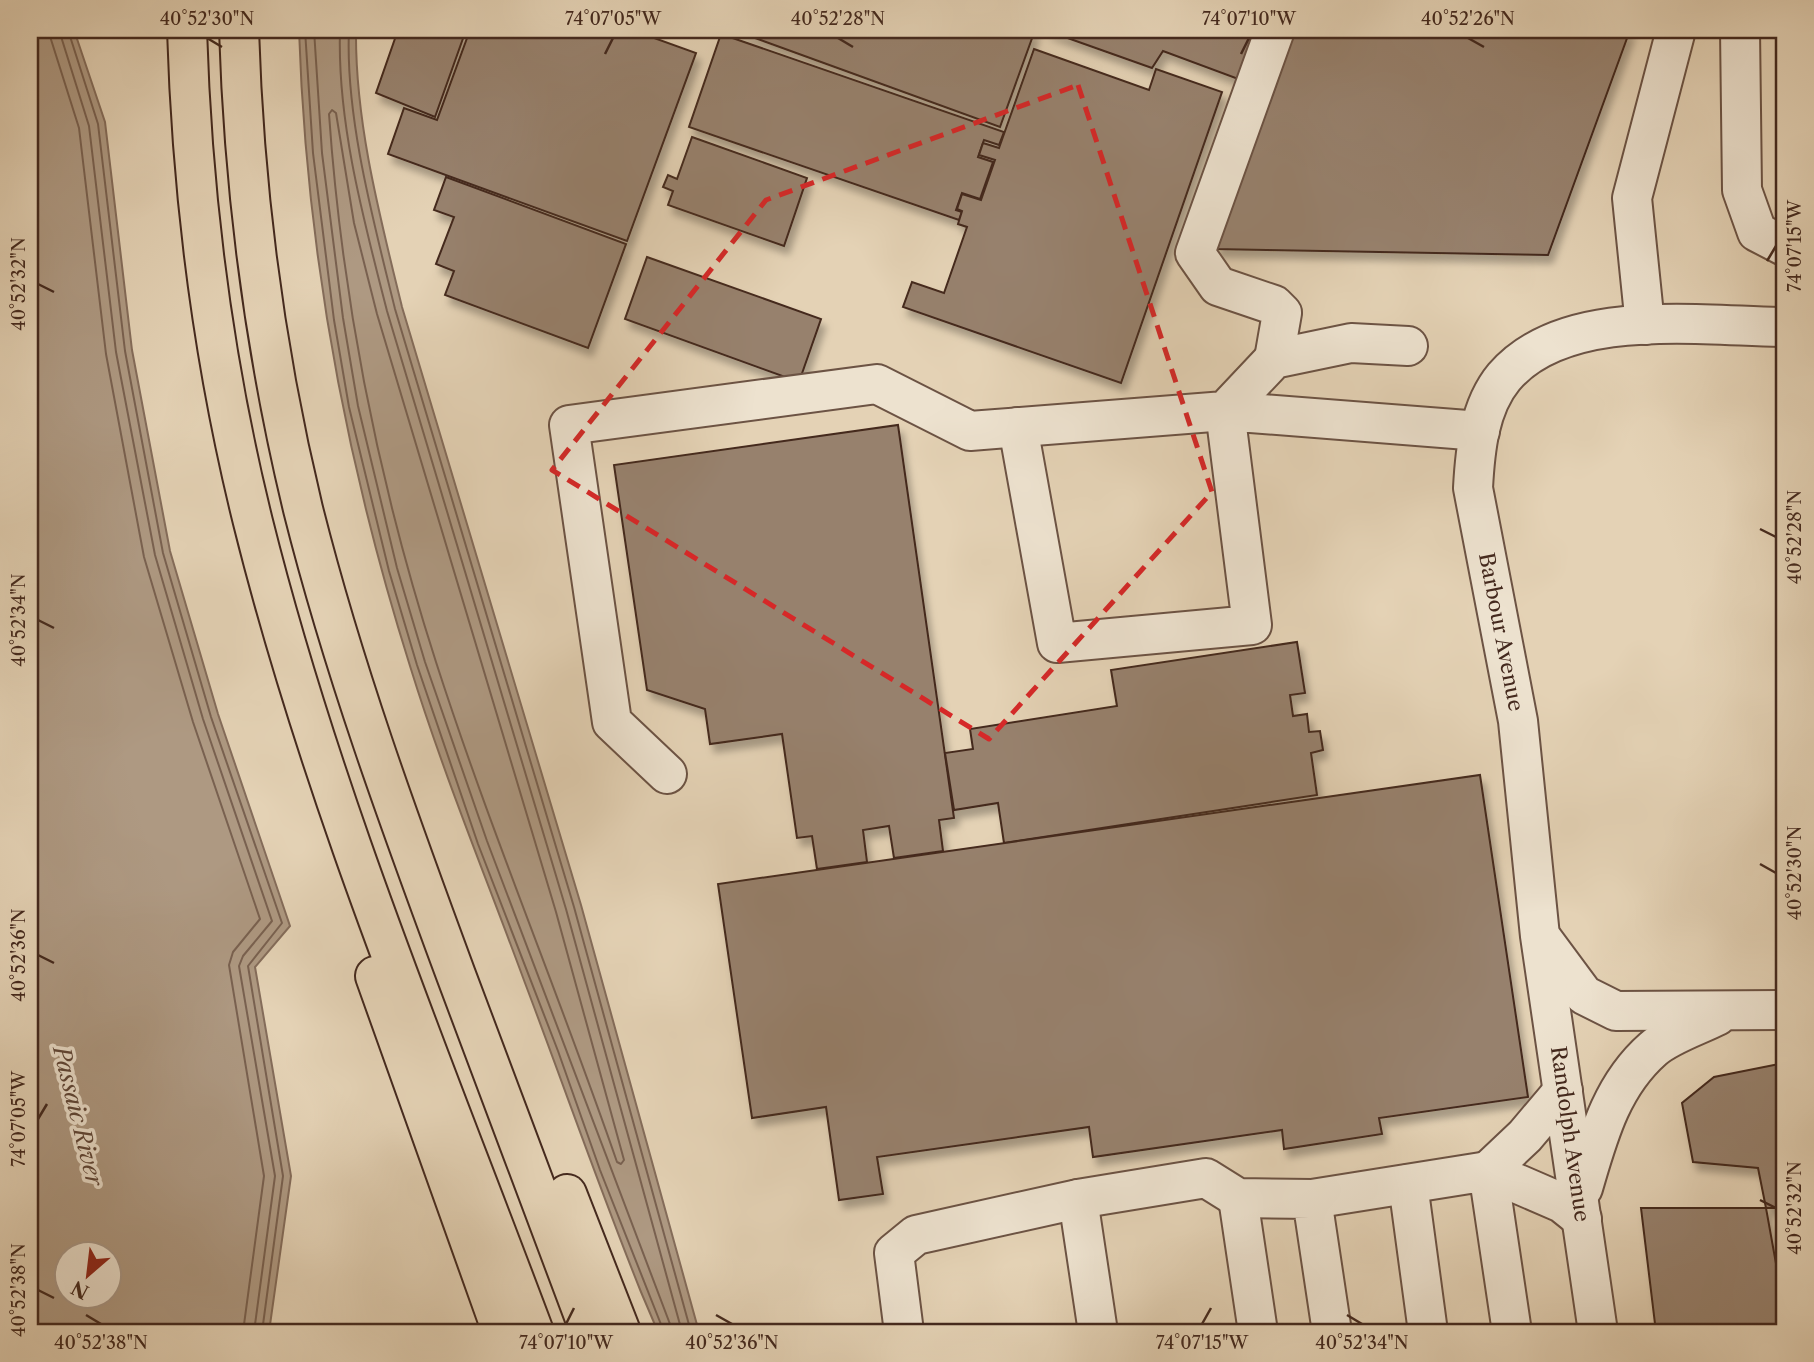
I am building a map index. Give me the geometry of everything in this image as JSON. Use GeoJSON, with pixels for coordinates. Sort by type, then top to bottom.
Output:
{"type":"FeatureCollection","features":[{"type":"Feature","properties":{"kind":"highway"},"geometry":{"type":"LineString","coordinates":[[187,30],[194,164],[223,378],[252,519],[303,700],[362,939],[400,1054],[502,1332]]}},
{"type":"Feature","properties":{"kind":"highway"},"geometry":{"type":"LineString","coordinates":[[239,30],[246,159],[268,330],[303,507],[353,684],[416,867],[590,1332]]}},
{"type":"Feature","properties":{"kind":"highway"},"geometry":{"type":"LineString","coordinates":[[353,684],[458,914],[621,1332]]}},
{"type":"Feature","properties":{"kind":"highway"},"geometry":{"type":"LineString","coordinates":[[303,700],[367,885],[534,1332]]}},
{"type":"Feature","properties":{"kind":"street"},"geometry":{"type":"LineString","coordinates":[[1224,411],[1274,359],[1282,313],[1274,305],[1218,286],[1195,253],[1276,30]]}},
{"type":"Feature","properties":{"kind":"street"},"geometry":{"type":"LineString","coordinates":[[1676,30],[1632,198],[1645,325],[1784,327]]}},
{"type":"Feature","properties":{"kind":"street"},"geometry":{"type":"LineString","coordinates":[[1740,30],[1742,190],[1757,232],[1784,246]]}},
{"type":"Feature","properties":{"kind":"street","name":"Barbour Avenue"},"geometry":{"type":"LineString","coordinates":[[1540,936],[1518,721],[1473,488],[1480,432],[1486,412],[1504,378],[1536,349],[1582,333],[1645,325]]}},
{"type":"Feature","properties":{"kind":"street"},"geometry":{"type":"LineString","coordinates":[[1274,359],[1351,343],[1408,346]]}},
{"type":"Feature","properties":{"kind":"street"},"geometry":{"type":"LineString","coordinates":[[667,774],[612,722],[569,425],[877,384],[970,431],[1224,411],[1480,432]]}},
{"type":"Feature","properties":{"kind":"street"},"geometry":{"type":"LineString","coordinates":[[1018,427],[1057,643],[1252,625],[1224,411]]}},
{"type":"Feature","properties":{"kind":"street"},"geometry":{"type":"LineString","coordinates":[[1540,936],[1584,995],[1606,1007],[1634,1013],[1784,1010]]}},
{"type":"Feature","properties":{"kind":"street","name":"Randolph Avenue"},"geometry":{"type":"LineString","coordinates":[[1540,936],[1598,1332]]}},
{"type":"Feature","properties":{"kind":"street"},"geometry":{"type":"LineString","coordinates":[[904,1332],[894,1252],[916,1235],[1078,1199],[1206,1178],[1238,1198],[1312,1199],[1488,1171],[1581,1210],[1598,1135],[1615,1093],[1654,1048],[1728,1011]]}},
{"type":"Feature","properties":{"kind":"street"},"geometry":{"type":"LineString","coordinates":[[1488,1171],[1525,1136],[1563,1091]]}},
{"type":"Feature","properties":{"kind":"street"},"geometry":{"type":"LineString","coordinates":[[1488,1171],[1512,1332]]}},
{"type":"Feature","properties":{"kind":"street"},"geometry":{"type":"LineString","coordinates":[[1408,1184],[1428,1332]]}},
{"type":"Feature","properties":{"kind":"street"},"geometry":{"type":"LineString","coordinates":[[1238,1198],[1258,1332]]}},
{"type":"Feature","properties":{"kind":"street"},"geometry":{"type":"LineString","coordinates":[[1078,1199],[1098,1332]]}},
{"type":"Feature","properties":{"kind":"street"},"geometry":{"type":"LineString","coordinates":[[1312,1199],[1332,1332]]}},
{"type":"Feature","properties":{"kind":"highlighted area"},"geometry":{"type":"Polygon","coordinates":[[[1078,85],[1212,492],[989,739],[552,470],[766,200],[1078,85]]]}},
{"type":"Feature","properties":{"kind":"water","name":"Passaic River"},"geometry":{"type":"Polygon","coordinates":[[[30,30],[74,30],[105,122],[132,350],[170,551],[218,714],[290,926],[255,967],[291,1176],[269,1332],[30,1332],[30,30]]]}},
{"type":"Feature","properties":{"kind":"water"},"geometry":{"type":"Polygon","coordinates":[[[299,30],[356,30],[364,135],[402,307],[581,905],[699,1332],[658,1332],[611,1215],[465,825],[410,666],[366,510],[333,352],[310,192],[299,30]]]}},
{"type":"Feature","properties":{"kind":"building"},"geometry":{"type":"Polygon","coordinates":[[[398,30],[466,30],[435,117],[376,93],[398,30]]]}},
{"type":"Feature","properties":{"kind":"building"},"geometry":{"type":"Polygon","coordinates":[[[470,30],[632,30],[696,53],[627,241],[388,154],[404,108],[437,120],[470,30]]]}},
{"type":"Feature","properties":{"kind":"building"},"geometry":{"type":"Polygon","coordinates":[[[733,30],[1035,30],[1000,127],[733,30]]]}},
{"type":"Feature","properties":{"kind":"building"},"geometry":{"type":"Polygon","coordinates":[[[1045,30],[1268,30],[1249,83],[1163,51],[1152,68],[1045,30]]]}},
{"type":"Feature","properties":{"kind":"building"},"geometry":{"type":"Polygon","coordinates":[[[1285,30],[1630,30],[1548,255],[1214,249],[1250,122],[1261,126],[1276,85],[1267,82],[1285,30]]]}},
{"type":"Feature","properties":{"kind":"building"},"geometry":{"type":"Polygon","coordinates":[[[721,34],[1004,132],[999,145],[984,140],[978,157],[993,162],[980,199],[962,193],[956,210],[962,212],[959,220],[689,127],[721,34]]]}},
{"type":"Feature","properties":{"kind":"building"},"geometry":{"type":"Polygon","coordinates":[[[1034,49],[1149,90],[1156,69],[1222,92],[1121,383],[903,307],[912,282],[944,293],[967,227],[958,224],[962,211],[957,209],[962,194],[981,200],[995,160],[979,155],[983,143],[999,148],[1034,49]]]}},
{"type":"Feature","properties":{"kind":"building"},"geometry":{"type":"Polygon","coordinates":[[[692,137],[807,178],[784,246],[668,205],[673,191],[663,187],[668,175],[677,179],[692,137]]]}},
{"type":"Feature","properties":{"kind":"building"},"geometry":{"type":"Polygon","coordinates":[[[446,177],[626,244],[588,348],[445,295],[454,271],[436,264],[454,217],[434,210],[446,177]]]}},
{"type":"Feature","properties":{"kind":"building"},"geometry":{"type":"Polygon","coordinates":[[[647,257],[821,319],[799,382],[625,319],[647,257]]]}},
{"type":"Feature","properties":{"kind":"building"},"geometry":{"type":"Polygon","coordinates":[[[898,425],[954,818],[939,820],[943,851],[894,858],[889,826],[863,830],[867,862],[817,869],[812,836],[797,838],[782,734],[710,744],[705,709],[647,690],[614,465],[898,425]]]}},
{"type":"Feature","properties":{"kind":"building"},"geometry":{"type":"Polygon","coordinates":[[[1297,642],[1305,693],[1290,695],[1293,716],[1307,714],[1309,732],[1320,731],[1323,750],[1311,753],[1317,795],[1004,843],[998,803],[954,810],[945,753],[973,749],[970,729],[1117,706],[1111,670],[1297,642]]]}},
{"type":"Feature","properties":{"kind":"building"},"geometry":{"type":"Polygon","coordinates":[[[1480,775],[1528,1097],[1379,1118],[1382,1134],[1284,1149],[1282,1130],[1093,1157],[1089,1127],[877,1157],[883,1194],[839,1200],[826,1107],[752,1118],[718,884],[1480,775]]]}},
{"type":"Feature","properties":{"kind":"building"},"geometry":{"type":"Polygon","coordinates":[[[1784,1064],[1784,1208],[1766,1208],[1758,1168],[1693,1162],[1682,1103],[1714,1077],[1784,1064]]]}},
{"type":"Feature","properties":{"kind":"building"},"geometry":{"type":"Polygon","coordinates":[[[1641,1208],[1766,1208],[1784,1308],[1784,1332],[1656,1332],[1641,1208]]]}}]}
